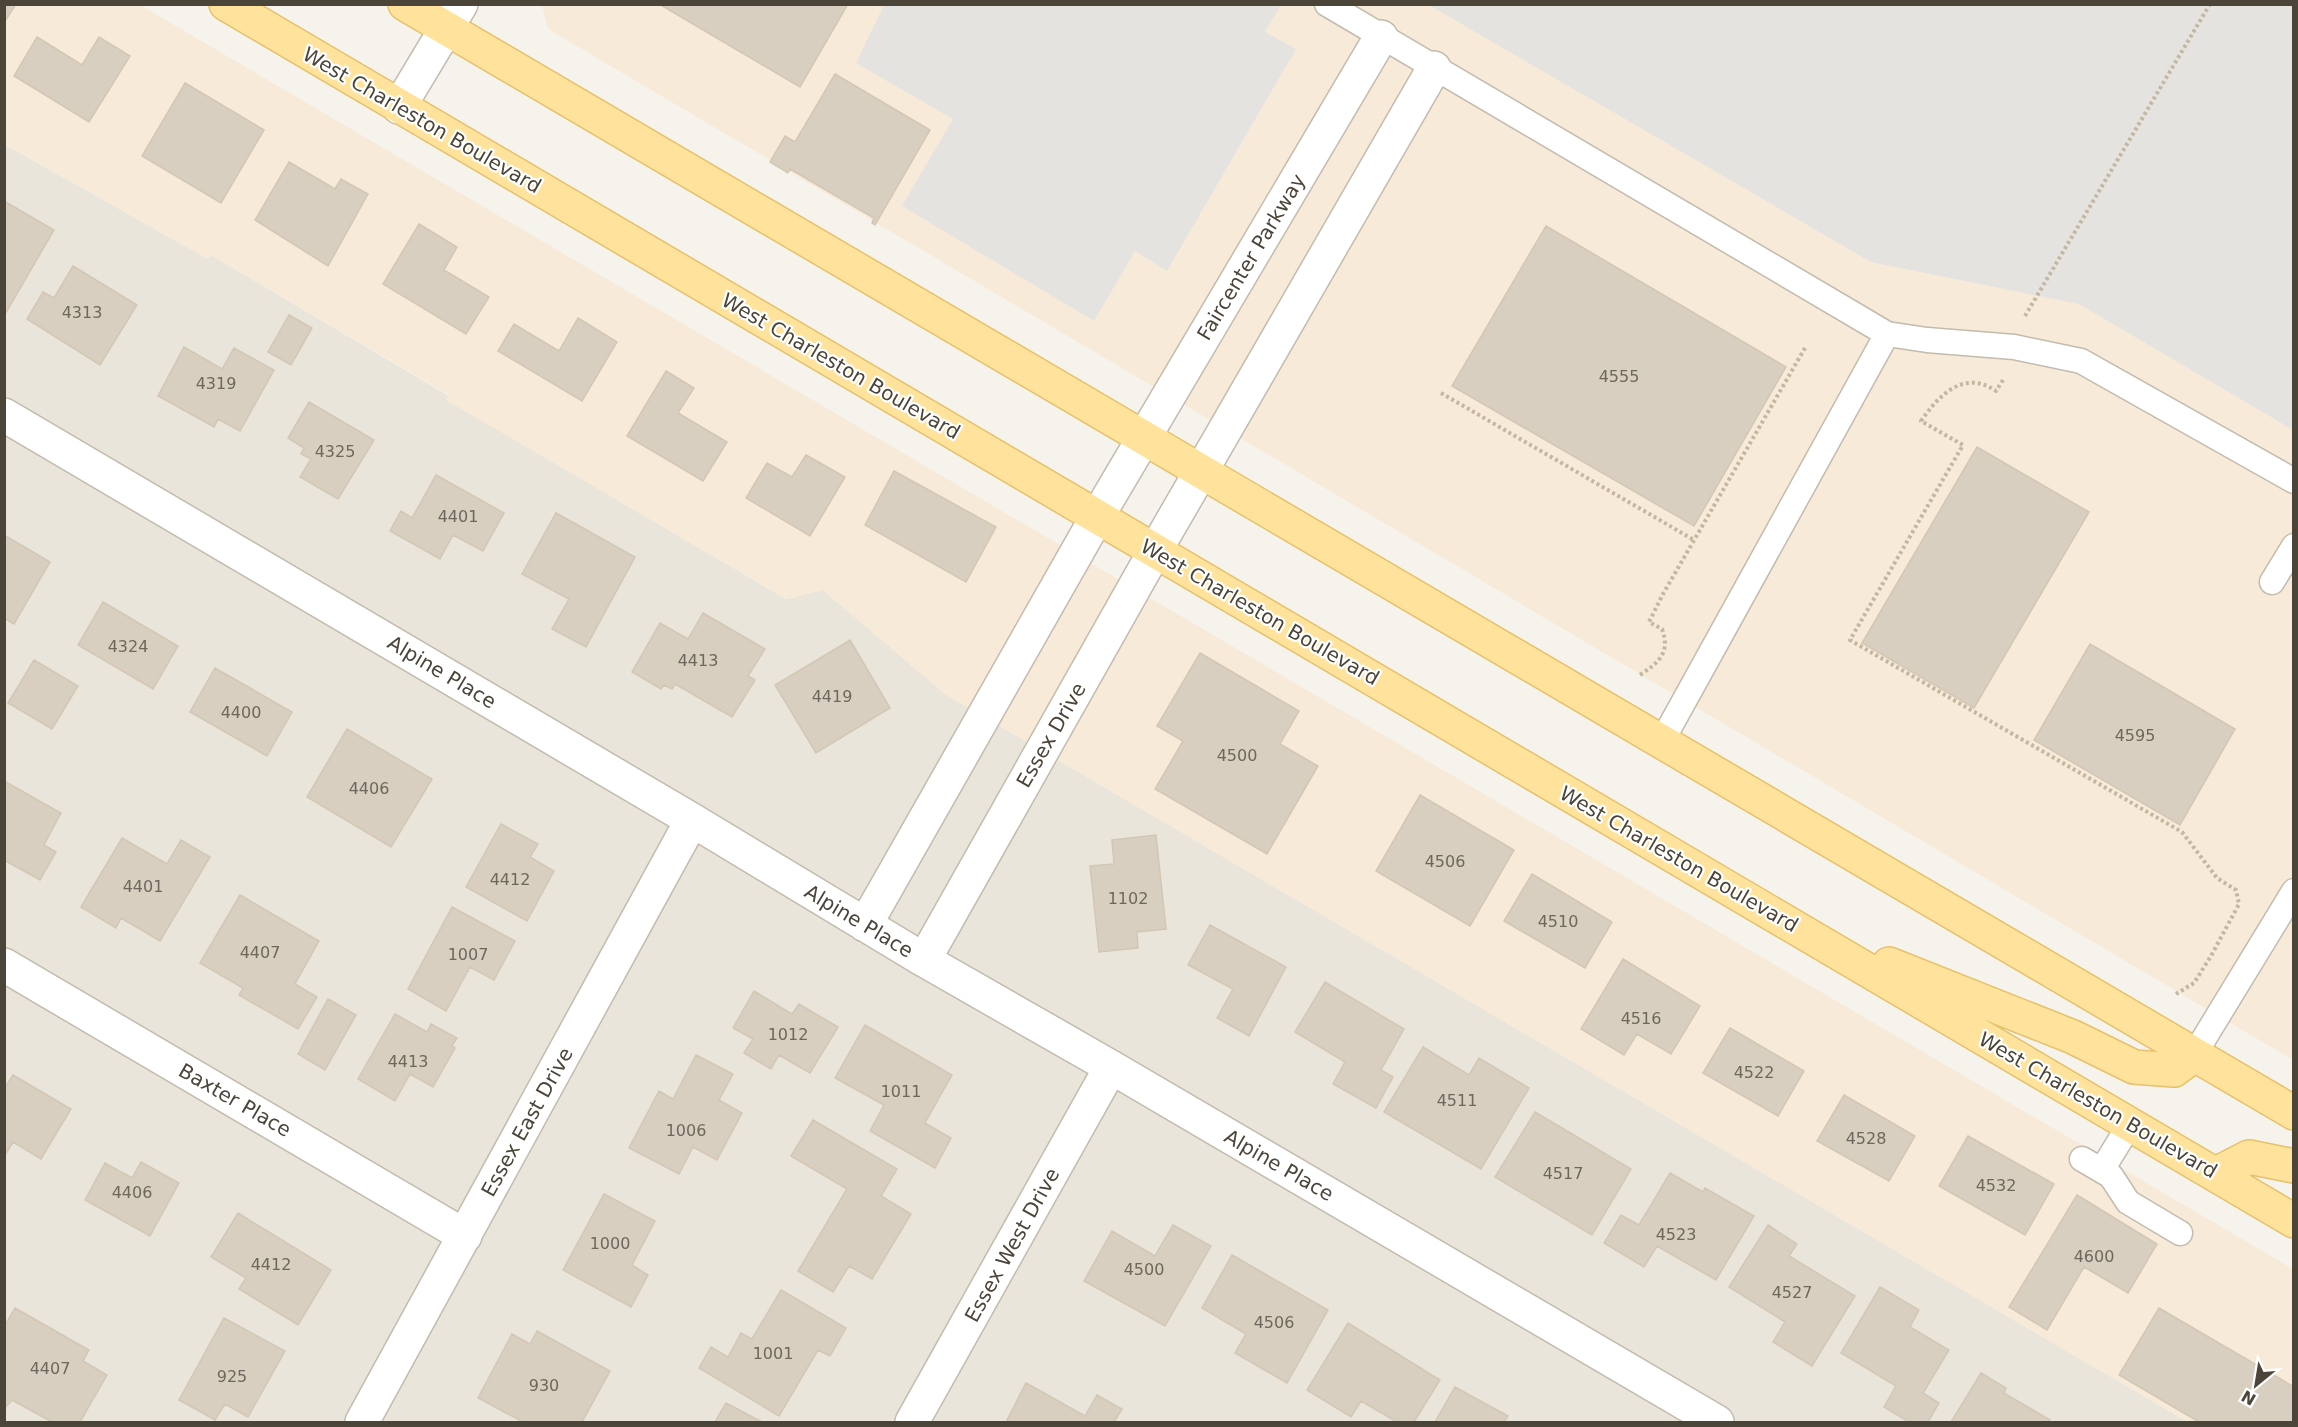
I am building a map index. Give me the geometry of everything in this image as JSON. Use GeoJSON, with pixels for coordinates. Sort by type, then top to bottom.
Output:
{"type":"FeatureCollection","features":[{"type":"Feature","properties":{"kind":"main road","name":"West Charleston Boulevard"},"geometry":{"type":"LineString","coordinates":[[226,4],[2294,1221]]}},
{"type":"Feature","properties":{"kind":"main road"},"geometry":{"type":"LineString","coordinates":[[405,4],[454,16],[1202,471],[2294,1113]]}},
{"type":"Feature","properties":{"kind":"main road"},"geometry":{"type":"LineString","coordinates":[[1789,924],[2073,1037],[2134,1067],[2174,1070],[2194,1055]]}},
{"type":"Feature","properties":{"kind":"main road"},"geometry":{"type":"LineString","coordinates":[[2216,1174],[2249,1157],[2294,1166]]}},
{"type":"Feature","properties":{"kind":"street"},"geometry":{"type":"LineString","coordinates":[[399,107],[454,16]]}},
{"type":"Feature","properties":{"kind":"street","name":"Faircenter Parkway"},"geometry":{"type":"LineString","coordinates":[[1097,517],[1381,37]]}},
{"type":"Feature","properties":{"kind":"street"},"geometry":{"type":"LineString","coordinates":[[1202,471],[1434,68]]}},
{"type":"Feature","properties":{"kind":"street","name":"Alpine Place"},"geometry":{"type":"LineString","coordinates":[[4,415],[692,820],[924,960],[1717,1422]]}},
{"type":"Feature","properties":{"kind":"street","name":"Essex Drive"},"geometry":{"type":"LineString","coordinates":[[924,960],[1202,471]]}},
{"type":"Feature","properties":{"kind":"street"},"geometry":{"type":"LineString","coordinates":[[865,925],[1097,517]]}},
{"type":"Feature","properties":{"kind":"street","name":"Essex East Drive"},"geometry":{"type":"LineString","coordinates":[[362,1422],[692,820]]}},
{"type":"Feature","properties":{"kind":"street","name":"Baxter Place"},"geometry":{"type":"LineString","coordinates":[[4,965],[465,1236]]}},
{"type":"Feature","properties":{"kind":"street","name":"Essex West Drive"},"geometry":{"type":"LineString","coordinates":[[912,1422],[1111,1067]]}},
{"type":"Feature","properties":{"kind":"lane"},"geometry":{"type":"LineString","coordinates":[[1327,4],[1887,334],[1927,340],[2014,347],[2081,360],[2294,481]]}},
{"type":"Feature","properties":{"kind":"lane"},"geometry":{"type":"LineString","coordinates":[[1662,741],[1887,334]]}},
{"type":"Feature","properties":{"kind":"lane"},"geometry":{"type":"LineString","coordinates":[[2272,582],[2294,546]]}},
{"type":"Feature","properties":{"kind":"lane"},"geometry":{"type":"LineString","coordinates":[[2194,1055],[2294,891]]}},
{"type":"Feature","properties":{"kind":"lane"},"geometry":{"type":"LineString","coordinates":[[2130,1124],[2092,1165],[2111,1176],[2128,1202],[2180,1233]]}},
{"type":"Feature","properties":{"kind":"path"},"geometry":{"type":"LineString","coordinates":[[2176,994],[2194,983],[2211,956],[2239,904],[2236,890],[2217,878],[2182,832],[1850,640],[1963,445],[1921,421],[1937,399],[1960,384],[1975,382],[1996,391],[2007,375],[2023,318],[2210,4]]}},
{"type":"Feature","properties":{"kind":"path"},"geometry":{"type":"LineString","coordinates":[[1640,675],[1662,658],[1666,639],[1662,630],[1649,622],[1805,348]]}},
{"type":"Feature","properties":{"kind":"path"},"geometry":{"type":"LineString","coordinates":[[1441,393],[1694,540]]}},
{"type":"Feature","properties":{"kind":"shaded area"},"geometry":{"type":"Polygon","coordinates":[[[5,5],[140,5],[2293,1269],[2293,1422],[2188,1422],[945,694],[823,590],[787,599],[446,400],[449,395],[211,255],[208,259],[5,144],[5,5]]]}},
{"type":"Feature","properties":{"kind":"shaded area"},"geometry":{"type":"Polygon","coordinates":[[[542,5],[2293,5],[2293,1060],[548,29],[542,5]]]}},
{"type":"Feature","properties":{"kind":"shaded area"},"geometry":{"type":"Polygon","coordinates":[[[884,5],[1281,5],[1265,32],[1296,49],[1167,271],[1135,251],[1094,321],[902,206],[953,119],[856,63],[884,5]]]}},
{"type":"Feature","properties":{"kind":"shaded area"},"geometry":{"type":"Polygon","coordinates":[[[1429,5],[2293,5],[2293,430],[2079,304],[1871,262],[1429,5]]]}},
{"type":"Feature","properties":{"kind":"shaded area"},"geometry":{"type":"Polygon","coordinates":[[[4,144],[208,259],[211,255],[449,396],[447,400],[786,599],[823,590],[945,694],[2188,1422],[5,1422],[4,144]]]}},
{"type":"Feature","properties":{"kind":"building"},"geometry":{"type":"Polygon","coordinates":[[[4,4],[16,4],[4,23],[4,4]]]}},
{"type":"Feature","properties":{"kind":"building"},"geometry":{"type":"Polygon","coordinates":[[[659,4],[848,4],[800,87],[659,4]]]}},
{"type":"Feature","properties":{"kind":"building"},"geometry":{"type":"Polygon","coordinates":[[[37,37],[82,65],[99,37],[130,56],[89,122],[14,76],[37,37]]]}},
{"type":"Feature","properties":{"kind":"building"},"geometry":{"type":"Polygon","coordinates":[[[835,74],[930,130],[875,225],[872,223],[874,218],[790,169],[788,173],[770,162],[785,136],[795,142],[835,74]]]}},
{"type":"Feature","properties":{"kind":"building"},"geometry":{"type":"Polygon","coordinates":[[[185,83],[264,130],[221,203],[142,156],[185,83]]]}},
{"type":"Feature","properties":{"kind":"building"},"geometry":{"type":"Polygon","coordinates":[[[289,162],[335,189],[341,179],[368,194],[328,266],[255,220],[289,162]]]}},
{"type":"Feature","properties":{"kind":"building"},"geometry":{"type":"Polygon","coordinates":[[[4,201],[54,230],[4,316],[4,201]]]}},
{"type":"Feature","properties":{"kind":"building"},"geometry":{"type":"Polygon","coordinates":[[[419,224],[457,247],[444,270],[489,297],[466,334],[383,284],[419,224]]]}},
{"type":"Feature","properties":{"kind":"building"},"geometry":{"type":"Polygon","coordinates":[[[1546,226],[1786,367],[1694,526],[1452,386],[1546,226]]]}},
{"type":"Feature","properties":{"kind":"building"},"geometry":{"type":"Polygon","coordinates":[[[73,266],[137,305],[100,365],[27,319],[43,292],[54,298],[73,266]]]}},
{"type":"Feature","properties":{"kind":"building"},"geometry":{"type":"Polygon","coordinates":[[[289,315],[312,328],[291,365],[268,352],[289,315]]]}},
{"type":"Feature","properties":{"kind":"building"},"geometry":{"type":"Polygon","coordinates":[[[578,318],[617,342],[582,401],[498,351],[514,324],[559,351],[578,318]]]}},
{"type":"Feature","properties":{"kind":"building"},"geometry":{"type":"Polygon","coordinates":[[[184,347],[222,369],[234,348],[274,370],[240,431],[218,419],[214,427],[158,396],[184,347]]]}},
{"type":"Feature","properties":{"kind":"building"},"geometry":{"type":"Polygon","coordinates":[[[666,371],[694,388],[678,413],[727,442],[703,481],[627,436],[666,371]]]}},
{"type":"Feature","properties":{"kind":"building"},"geometry":{"type":"Polygon","coordinates":[[[309,402],[374,440],[338,499],[300,477],[311,459],[301,454],[304,448],[288,438],[309,402]]]}},
{"type":"Feature","properties":{"kind":"building"},"geometry":{"type":"Polygon","coordinates":[[[1977,447],[2089,512],[1974,708],[1862,643],[1977,447]]]}},
{"type":"Feature","properties":{"kind":"building"},"geometry":{"type":"Polygon","coordinates":[[[806,455],[845,477],[810,536],[746,498],[767,463],[792,477],[806,455]]]}},
{"type":"Feature","properties":{"kind":"building"},"geometry":{"type":"Polygon","coordinates":[[[894,471],[996,527],[966,582],[865,525],[894,471]]]}},
{"type":"Feature","properties":{"kind":"building"},"geometry":{"type":"Polygon","coordinates":[[[436,475],[504,513],[483,551],[453,535],[440,559],[390,531],[401,511],[412,518],[436,475]]]}},
{"type":"Feature","properties":{"kind":"building"},"geometry":{"type":"Polygon","coordinates":[[[556,513],[635,557],[586,647],[552,629],[569,599],[522,574],[556,513]]]}},
{"type":"Feature","properties":{"kind":"building"},"geometry":{"type":"Polygon","coordinates":[[[4,535],[50,562],[14,624],[4,618],[4,535]]]}},
{"type":"Feature","properties":{"kind":"building"},"geometry":{"type":"Polygon","coordinates":[[[103,602],[178,646],[153,689],[78,645],[103,602]]]}},
{"type":"Feature","properties":{"kind":"building"},"geometry":{"type":"Polygon","coordinates":[[[703,613],[765,649],[748,676],[755,680],[732,717],[675,684],[672,689],[664,685],[661,689],[632,672],[660,623],[688,639],[703,613]]]}},
{"type":"Feature","properties":{"kind":"building"},"geometry":{"type":"Polygon","coordinates":[[[850,640],[890,708],[816,753],[775,685],[850,640]]]}},
{"type":"Feature","properties":{"kind":"building"},"geometry":{"type":"Polygon","coordinates":[[[2090,644],[2235,729],[2180,825],[2034,740],[2090,644]]]}},
{"type":"Feature","properties":{"kind":"building"},"geometry":{"type":"Polygon","coordinates":[[[1200,653],[1299,711],[1280,744],[1318,766],[1267,854],[1155,789],[1183,741],[1157,726],[1200,653]]]}},
{"type":"Feature","properties":{"kind":"building"},"geometry":{"type":"Polygon","coordinates":[[[34,660],[78,686],[52,729],[8,703],[34,660]]]}},
{"type":"Feature","properties":{"kind":"building"},"geometry":{"type":"Polygon","coordinates":[[[215,668],[292,712],[267,756],[190,712],[215,668]]]}},
{"type":"Feature","properties":{"kind":"building"},"geometry":{"type":"Polygon","coordinates":[[[347,729],[432,779],[391,847],[307,797],[347,729]]]}},
{"type":"Feature","properties":{"kind":"building"},"geometry":{"type":"Polygon","coordinates":[[[4,781],[61,813],[44,845],[56,852],[40,880],[4,860],[4,781]]]}},
{"type":"Feature","properties":{"kind":"building"},"geometry":{"type":"Polygon","coordinates":[[[1420,795],[1514,850],[1470,926],[1376,871],[1420,795]]]}},
{"type":"Feature","properties":{"kind":"building"},"geometry":{"type":"Polygon","coordinates":[[[501,824],[538,844],[530,857],[554,871],[527,921],[466,887],[501,824]]]}},
{"type":"Feature","properties":{"kind":"building"},"geometry":{"type":"Polygon","coordinates":[[[1156,835],[1166,929],[1137,932],[1138,948],[1099,952],[1090,866],[1114,864],[1112,840],[1156,835]]]}},
{"type":"Feature","properties":{"kind":"building"},"geometry":{"type":"Polygon","coordinates":[[[122,838],[167,864],[181,840],[210,857],[160,941],[121,918],[116,928],[81,907],[122,838]]]}},
{"type":"Feature","properties":{"kind":"building"},"geometry":{"type":"Polygon","coordinates":[[[1532,874],[1612,922],[1585,968],[1504,921],[1532,874]]]}},
{"type":"Feature","properties":{"kind":"building"},"geometry":{"type":"Polygon","coordinates":[[[240,895],[319,941],[295,984],[317,997],[298,1029],[239,995],[243,988],[200,963],[240,895]]]}},
{"type":"Feature","properties":{"kind":"building"},"geometry":{"type":"Polygon","coordinates":[[[452,907],[515,941],[494,980],[470,967],[446,1011],[408,989],[452,907]]]}},
{"type":"Feature","properties":{"kind":"building"},"geometry":{"type":"Polygon","coordinates":[[[1210,925],[1286,967],[1249,1036],[1217,1018],[1233,989],[1188,965],[1210,925]]]}},
{"type":"Feature","properties":{"kind":"building"},"geometry":{"type":"Polygon","coordinates":[[[1623,959],[1700,1006],[1671,1054],[1637,1034],[1624,1055],[1581,1029],[1623,959]]]}},
{"type":"Feature","properties":{"kind":"building"},"geometry":{"type":"Polygon","coordinates":[[[1325,982],[1404,1029],[1381,1070],[1393,1077],[1376,1108],[1333,1084],[1345,1062],[1295,1032],[1325,982]]]}},
{"type":"Feature","properties":{"kind":"building"},"geometry":{"type":"Polygon","coordinates":[[[754,991],[792,1014],[799,1004],[838,1027],[810,1073],[779,1055],[771,1069],[744,1053],[753,1039],[733,1028],[754,991]]]}},
{"type":"Feature","properties":{"kind":"building"},"geometry":{"type":"Polygon","coordinates":[[[328,999],[356,1015],[325,1070],[298,1054],[328,999]]]}},
{"type":"Feature","properties":{"kind":"building"},"geometry":{"type":"Polygon","coordinates":[[[395,1014],[427,1032],[431,1024],[457,1038],[452,1046],[455,1048],[433,1087],[410,1074],[395,1101],[358,1079],[395,1014]]]}},
{"type":"Feature","properties":{"kind":"building"},"geometry":{"type":"Polygon","coordinates":[[[865,1025],[952,1075],[925,1123],[951,1138],[935,1168],[870,1131],[884,1105],[835,1078],[865,1025]]]}},
{"type":"Feature","properties":{"kind":"building"},"geometry":{"type":"Polygon","coordinates":[[[1730,1028],[1804,1071],[1778,1116],[1703,1073],[1730,1028]]]}},
{"type":"Feature","properties":{"kind":"building"},"geometry":{"type":"Polygon","coordinates":[[[1423,1047],[1469,1075],[1479,1058],[1529,1088],[1481,1169],[1384,1112],[1423,1047]]]}},
{"type":"Feature","properties":{"kind":"building"},"geometry":{"type":"Polygon","coordinates":[[[696,1055],[733,1074],[719,1100],[742,1113],[717,1160],[693,1147],[679,1174],[629,1148],[659,1091],[673,1099],[696,1055]]]}},
{"type":"Feature","properties":{"kind":"building"},"geometry":{"type":"Polygon","coordinates":[[[13,1075],[71,1109],[41,1159],[13,1142],[4,1157],[4,1089],[13,1075]]]}},
{"type":"Feature","properties":{"kind":"building"},"geometry":{"type":"Polygon","coordinates":[[[1844,1095],[1915,1136],[1889,1181],[1817,1141],[1844,1095]]]}},
{"type":"Feature","properties":{"kind":"building"},"geometry":{"type":"Polygon","coordinates":[[[1535,1112],[1631,1169],[1592,1235],[1495,1177],[1535,1112]]]}},
{"type":"Feature","properties":{"kind":"building"},"geometry":{"type":"Polygon","coordinates":[[[813,1120],[897,1169],[881,1196],[911,1214],[872,1279],[849,1266],[833,1292],[798,1271],[847,1189],[791,1156],[813,1120]]]}},
{"type":"Feature","properties":{"kind":"building"},"geometry":{"type":"Polygon","coordinates":[[[1968,1136],[2054,1184],[2025,1235],[1939,1186],[1968,1136]]]}},
{"type":"Feature","properties":{"kind":"building"},"geometry":{"type":"Polygon","coordinates":[[[141,1162],[179,1183],[150,1236],[85,1200],[105,1163],[132,1178],[141,1162]]]}},
{"type":"Feature","properties":{"kind":"building"},"geometry":{"type":"Polygon","coordinates":[[[1670,1173],[1703,1192],[1705,1188],[1754,1216],[1716,1280],[1657,1246],[1644,1267],[1604,1243],[1621,1215],[1639,1225],[1670,1173]]]}},
{"type":"Feature","properties":{"kind":"building"},"geometry":{"type":"Polygon","coordinates":[[[604,1194],[655,1221],[632,1265],[648,1275],[631,1307],[563,1270],[604,1194]]]}},
{"type":"Feature","properties":{"kind":"building"},"geometry":{"type":"Polygon","coordinates":[[[2077,1195],[2157,1244],[2128,1293],[2084,1267],[2047,1330],[2009,1307],[2077,1195]]]}},
{"type":"Feature","properties":{"kind":"building"},"geometry":{"type":"Polygon","coordinates":[[[238,1213],[331,1270],[298,1325],[239,1289],[246,1278],[211,1257],[238,1213]]]}},
{"type":"Feature","properties":{"kind":"building"},"geometry":{"type":"Polygon","coordinates":[[[1173,1225],[1211,1246],[1165,1326],[1084,1281],[1112,1231],[1155,1256],[1173,1225]]]}},
{"type":"Feature","properties":{"kind":"building"},"geometry":{"type":"Polygon","coordinates":[[[1768,1225],[1797,1244],[1789,1256],[1855,1296],[1812,1366],[1773,1342],[1785,1322],[1729,1287],[1768,1225]]]}},
{"type":"Feature","properties":{"kind":"building"},"geometry":{"type":"Polygon","coordinates":[[[1232,1255],[1328,1310],[1287,1383],[1235,1353],[1246,1334],[1202,1308],[1232,1255]]]}},
{"type":"Feature","properties":{"kind":"building"},"geometry":{"type":"Polygon","coordinates":[[[1880,1287],[1919,1310],[1910,1327],[1949,1350],[1923,1393],[1939,1403],[1928,1422],[1909,1422],[1884,1407],[1896,1386],[1841,1353],[1880,1287]]]}},
{"type":"Feature","properties":{"kind":"building"},"geometry":{"type":"Polygon","coordinates":[[[781,1290],[846,1328],[830,1356],[818,1350],[779,1416],[699,1368],[711,1347],[728,1357],[741,1333],[752,1339],[781,1290]]]}},
{"type":"Feature","properties":{"kind":"building"},"geometry":{"type":"Polygon","coordinates":[[[15,1308],[89,1350],[83,1361],[107,1375],[80,1422],[52,1422],[12,1400],[4,1409],[4,1327],[15,1308]]]}},
{"type":"Feature","properties":{"kind":"building"},"geometry":{"type":"Polygon","coordinates":[[[2159,1308],[2294,1387],[2294,1422],[2199,1422],[2119,1375],[2159,1308]]]}},
{"type":"Feature","properties":{"kind":"building"},"geometry":{"type":"Polygon","coordinates":[[[224,1318],[285,1351],[248,1417],[225,1404],[215,1420],[179,1400],[224,1318]]]}},
{"type":"Feature","properties":{"kind":"building"},"geometry":{"type":"Polygon","coordinates":[[[1348,1323],[1440,1380],[1414,1422],[1397,1422],[1361,1401],[1351,1417],[1307,1390],[1348,1323]]]}},
{"type":"Feature","properties":{"kind":"building"},"geometry":{"type":"Polygon","coordinates":[[[537,1331],[610,1371],[582,1422],[523,1422],[478,1398],[512,1334],[530,1344],[537,1331]]]}},
{"type":"Feature","properties":{"kind":"building"},"geometry":{"type":"Polygon","coordinates":[[[1981,1373],[2006,1388],[2004,1393],[2050,1420],[2048,1422],[1951,1422],[1981,1373]]]}},
{"type":"Feature","properties":{"kind":"building"},"geometry":{"type":"Polygon","coordinates":[[[1026,1383],[1085,1416],[1097,1395],[1122,1409],[1114,1422],[1011,1422],[1007,1420],[1026,1383]]]}},
{"type":"Feature","properties":{"kind":"building"},"geometry":{"type":"Polygon","coordinates":[[[1455,1387],[1508,1416],[1504,1422],[1435,1422],[1455,1387]]]}},
{"type":"Feature","properties":{"kind":"building"},"geometry":{"type":"Polygon","coordinates":[[[726,1403],[762,1422],[715,1422],[726,1403]]]}}]}
